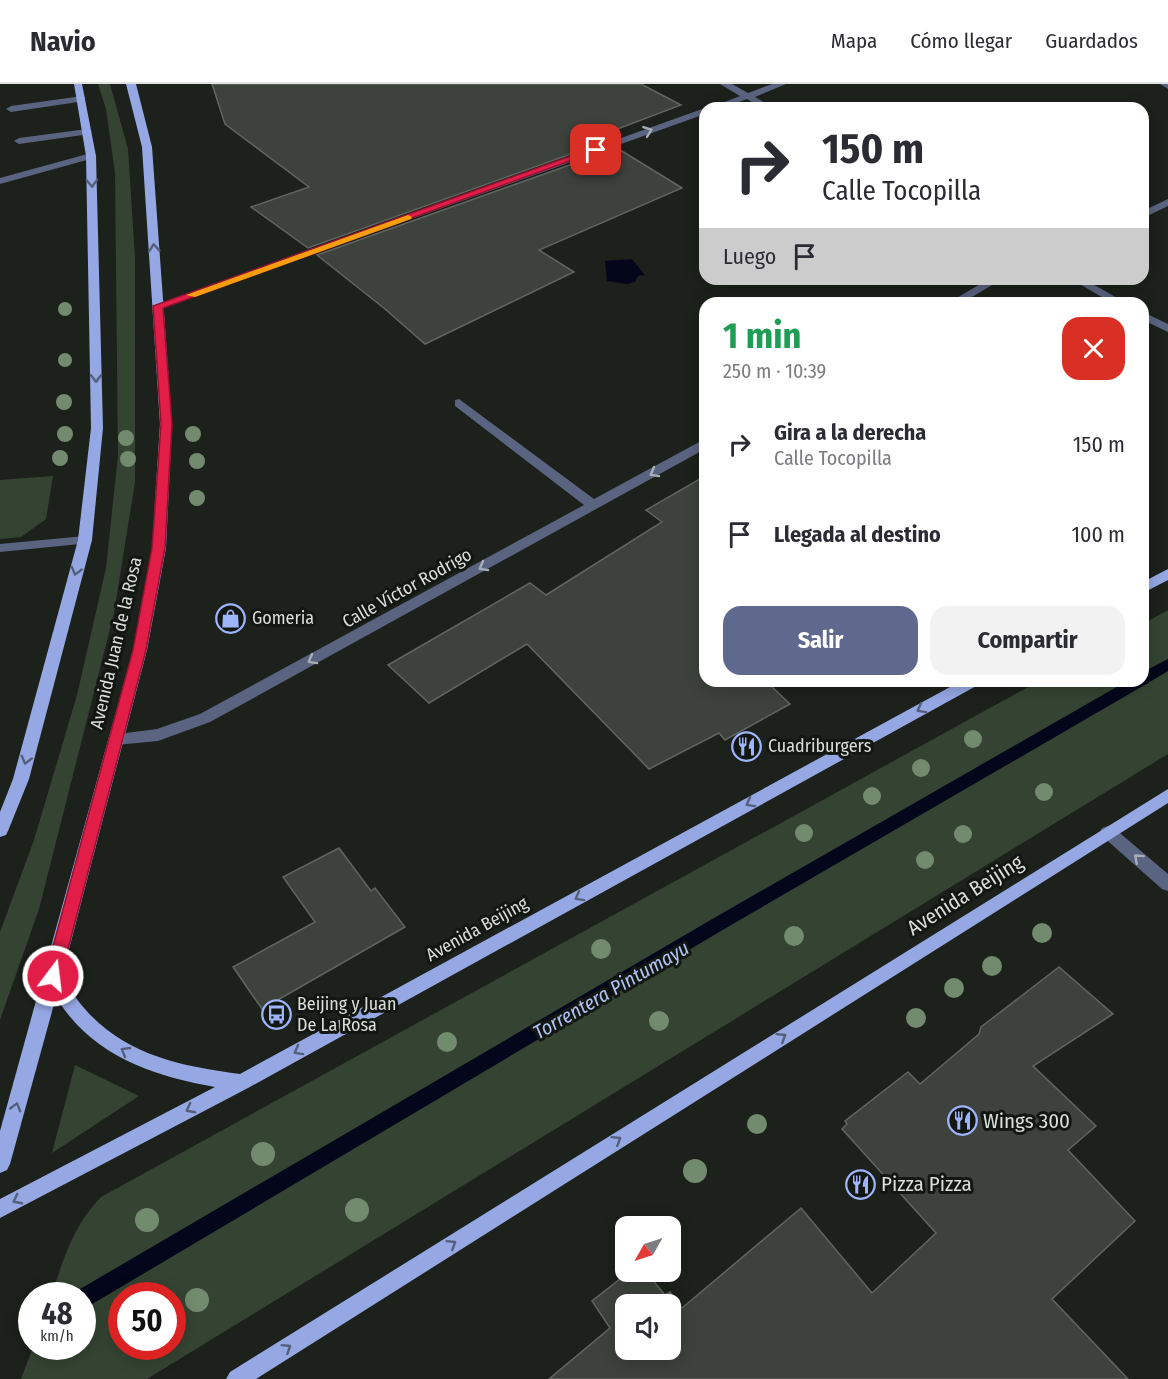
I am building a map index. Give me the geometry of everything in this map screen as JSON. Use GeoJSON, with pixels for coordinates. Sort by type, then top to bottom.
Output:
{"type":"FeatureCollection","features":[{"type":"Feature","properties":{"kind":"main road"},"geometry":{"type":"LineString","coordinates":[[0,831],[21,778],[85,540],[97,428],[91,156],[78,84]]}},
{"type":"Feature","properties":{"kind":"main road","name":"Avenida Juan de la Rosa"},"geometry":{"type":"LineString","coordinates":[[0,1164],[140,650],[159,548],[166,424],[147,147],[131,84]]}},
{"type":"Feature","properties":{"kind":"main road"},"geometry":{"type":"LineString","coordinates":[[1149,585],[1168,574]]}},
{"type":"Feature","properties":{"kind":"main road","name":"Avenida Beijing"},"geometry":{"type":"LineString","coordinates":[[0,1209],[242,1082],[962,687]]}},
{"type":"Feature","properties":{"kind":"main road","name":"Avenida Beijing"},"geometry":{"type":"LineString","coordinates":[[237,1379],[1168,795]]}},
{"type":"Feature","properties":{"kind":"main road"},"geometry":{"type":"LineString","coordinates":[[53,976],[74,1009],[102,1038],[142,1061],[190,1076],[242,1082]]}},
{"type":"Feature","properties":{"kind":"street"},"geometry":{"type":"LineString","coordinates":[[725,84],[758,102]]}},
{"type":"Feature","properties":{"kind":"street"},"geometry":{"type":"LineString","coordinates":[[730,102],[781,84]]}},
{"type":"Feature","properties":{"kind":"street"},"geometry":{"type":"LineString","coordinates":[[11,108],[82,99]]}},
{"type":"Feature","properties":{"kind":"street"},"geometry":{"type":"LineString","coordinates":[[158,306],[699,113]]}},
{"type":"Feature","properties":{"kind":"street"},"geometry":{"type":"LineString","coordinates":[[19,141],[87,132]]}},
{"type":"Feature","properties":{"kind":"street"},"geometry":{"type":"LineString","coordinates":[[0,181],[91,156]]}},
{"type":"Feature","properties":{"kind":"street"},"geometry":{"type":"LineString","coordinates":[[1149,212],[1168,202]]}},
{"type":"Feature","properties":{"kind":"street"},"geometry":{"type":"LineString","coordinates":[[965,297],[986,285]]}},
{"type":"Feature","properties":{"kind":"street"},"geometry":{"type":"LineString","coordinates":[[1087,285],[1109,297]]}},
{"type":"Feature","properties":{"kind":"street"},"geometry":{"type":"LineString","coordinates":[[1149,318],[1168,329]]}},
{"type":"Feature","properties":{"kind":"street"},"geometry":{"type":"LineString","coordinates":[[459,403],[594,506]]}},
{"type":"Feature","properties":{"kind":"street","name":"Calle Víctor Rodrigo"},"geometry":{"type":"LineString","coordinates":[[116,739],[158,735],[205,718],[699,447]]}},
{"type":"Feature","properties":{"kind":"street"},"geometry":{"type":"LineString","coordinates":[[0,548],[85,540]]}},
{"type":"Feature","properties":{"kind":"street"},"geometry":{"type":"LineString","coordinates":[[1108,832],[1168,884]]}},
{"type":"Feature","properties":{"kind":"green space"},"geometry":{"type":"Polygon","coordinates":[[[98,84],[110,84],[128,149],[135,257],[135,482],[114,613],[39,909],[0,1020],[0,932],[34,840],[77,695],[106,568],[118,456],[115,173],[106,109],[98,84]]]}},
{"type":"Feature","properties":{"kind":"green space"},"geometry":{"type":"Polygon","coordinates":[[[53,476],[46,519],[21,537],[0,539],[0,480],[53,476]]]}},
{"type":"Feature","properties":{"kind":"green space"},"geometry":{"type":"Polygon","coordinates":[[[1168,610],[1168,754],[186,1355],[186,1282],[108,1282],[108,1360],[178,1360],[147,1379],[21,1379],[28,1360],[96,1360],[96,1282],[56,1282],[76,1231],[101,1197],[1028,687],[1149,687],[1149,621],[1168,610]]]}},
{"type":"Feature","properties":{"kind":"green space"},"geometry":{"type":"Polygon","coordinates":[[[75,1065],[139,1096],[52,1153],[75,1065]]]}},
{"type":"Feature","properties":{"kind":"water"},"geometry":{"type":"Polygon","coordinates":[[[632,259],[645,275],[638,276],[635,282],[627,284],[607,281],[605,261],[632,259]]]}},
{"type":"Feature","properties":{"kind":"building"},"geometry":{"type":"Polygon","coordinates":[[[212,84],[641,84],[681,105],[599,136],[607,141],[308,248],[251,207],[309,187],[225,124],[212,84]]]}},
{"type":"Feature","properties":{"kind":"building"},"geometry":{"type":"Polygon","coordinates":[[[617,148],[682,188],[539,250],[574,272],[425,344],[317,255],[617,148]]]}},
{"type":"Feature","properties":{"kind":"building"},"geometry":{"type":"Polygon","coordinates":[[[699,479],[699,687],[772,687],[790,704],[725,740],[719,733],[649,769],[527,644],[429,703],[388,665],[530,583],[546,595],[662,522],[646,510],[699,479]]]}},
{"type":"Feature","properties":{"kind":"building"},"geometry":{"type":"Polygon","coordinates":[[[339,848],[371,891],[375,888],[405,927],[262,1009],[233,967],[315,922],[283,877],[339,848]]]}},
{"type":"Feature","properties":{"kind":"building"},"geometry":{"type":"Polygon","coordinates":[[[1059,967],[1113,1014],[1033,1066],[1096,1126],[1068,1150],[1135,1221],[1052,1299],[1128,1379],[549,1379],[610,1328],[592,1301],[616,1282],[654,1282],[664,1294],[615,1294],[615,1360],[681,1360],[681,1307],[801,1208],[872,1293],[936,1233],[842,1129],[847,1124],[845,1121],[908,1072],[920,1084],[979,1034],[981,1027],[1059,967]]]}},
{"type":"Feature","properties":{"kind":"waterway","name":"Torrentera Pintumayu"},"geometry":{"type":"LineString","coordinates":[[1149,675],[1168,664]]}},
{"type":"Feature","properties":{"kind":"waterway","name":"Torrentera Pintumayu"},"geometry":{"type":"LineString","coordinates":[[96,1291],[720,923],[1129,687]]}},
{"type":"Feature","properties":{"kind":"slow traffic"},"geometry":{"type":"LineString","coordinates":[[191,295],[408,217]]}},
{"type":"Feature","properties":{"kind":"place","name":"Gomeria"},"geometry":{"type":"Point","coordinates":[231,618]}},
{"type":"Feature","properties":{"kind":"place","name":"Cuadriburgers"},"geometry":{"type":"Point","coordinates":[747,746]}},
{"type":"Feature","properties":{"kind":"place","name":"Beijing y Juan De La Rosa"},"geometry":{"type":"Point","coordinates":[276,1014]}},
{"type":"Feature","properties":{"kind":"place","name":"Wings 300"},"geometry":{"type":"Point","coordinates":[962,1121]}},
{"type":"Feature","properties":{"kind":"place","name":"Pizza Pizza"},"geometry":{"type":"Point","coordinates":[860,1184]}},
{"type":"Feature","properties":{"kind":"route"},"geometry":{"type":"LineString","coordinates":[[53,976],[140,650],[159,548],[166,424],[158,306],[596,150]]}}]}
